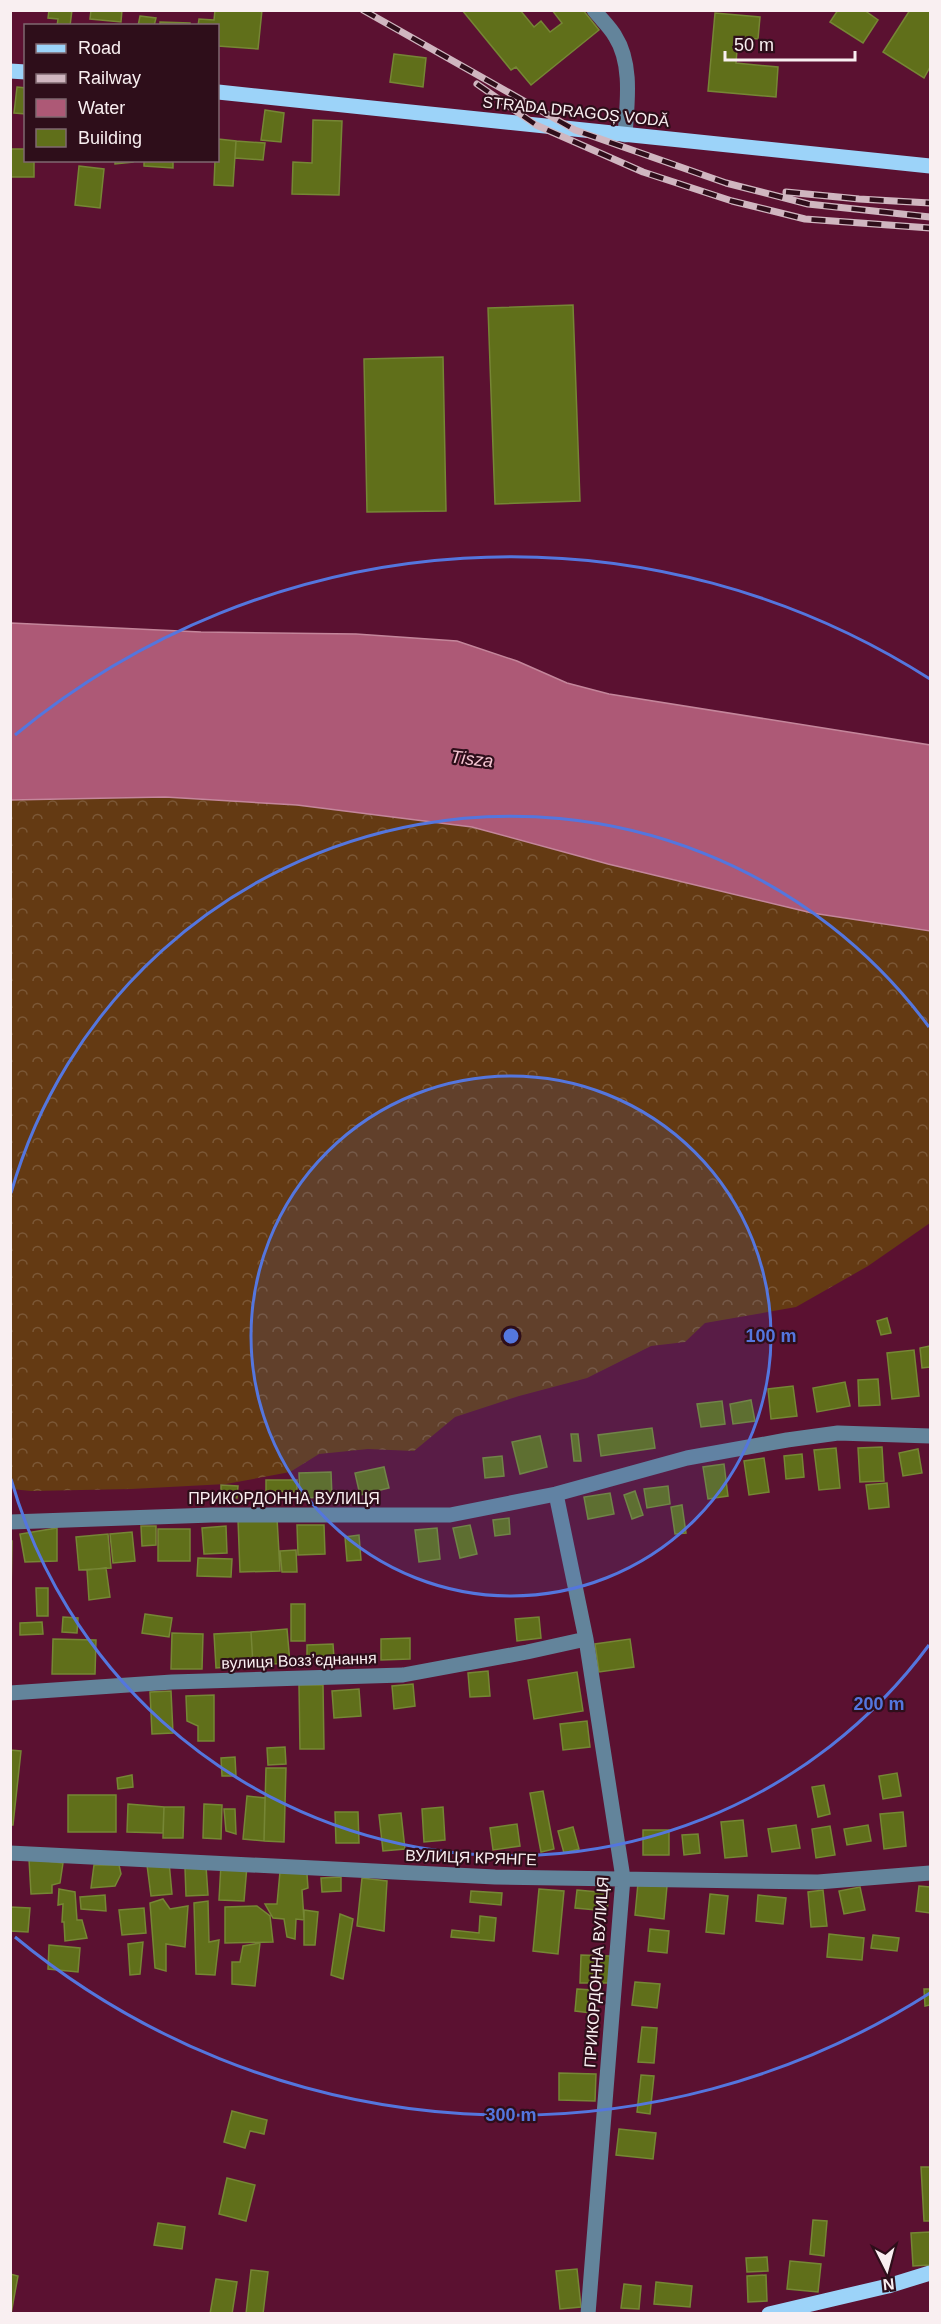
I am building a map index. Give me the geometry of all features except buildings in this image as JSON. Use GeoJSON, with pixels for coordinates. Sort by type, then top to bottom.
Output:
{"type":"FeatureCollection","features":[{"type":"Feature","properties":{"kind":"main road","name":"STRADA DRAGOȘ VODĂ"},"geometry":{"type":"LineString","coordinates":[[219,92],[930,166]]}},
{"type":"Feature","properties":{"kind":"main road"},"geometry":{"type":"LineString","coordinates":[[769,2313],[888,2286],[930,2273]]}},
{"type":"Feature","properties":{"kind":"street"},"geometry":{"type":"LineString","coordinates":[[594,10],[616,36],[625,61],[627,103],[625,135]]}},
{"type":"Feature","properties":{"kind":"street","name":"ПРИКОРДОННА ВУЛИЦЯ"},"geometry":{"type":"LineString","coordinates":[[10,1522],[212,1515],[450,1515],[556,1494],[687,1458],[787,1440],[838,1432],[930,1436]]}},
{"type":"Feature","properties":{"kind":"street","name":"ПРИКОРДОННА ВУЛИЦЯ"},"geometry":{"type":"LineString","coordinates":[[556,1494],[586,1639],[623,1878],[588,2313]]}},
{"type":"Feature","properties":{"kind":"street","name":"вулиця Воззʼєднання"},"geometry":{"type":"LineString","coordinates":[[10,1693],[172,1682],[403,1675],[586,1639]]}},
{"type":"Feature","properties":{"kind":"street","name":"ВУЛИЦЯ КРЯНГЕ"},"geometry":{"type":"LineString","coordinates":[[10,1853],[495,1877],[818,1882],[930,1873]]}},
{"type":"Feature","properties":{"kind":"green space"},"geometry":{"type":"Polygon","coordinates":[[[165,797],[297,805],[472,827],[608,864],[812,913],[930,931],[930,1223],[868,1266],[796,1307],[705,1323],[685,1342],[651,1346],[587,1378],[519,1396],[455,1417],[414,1451],[368,1449],[319,1454],[290,1472],[226,1484],[131,1489],[31,1491],[11,1489],[10,800],[165,797]]]}},
{"type":"Feature","properties":{"kind":"water","name":"Tisza"},"geometry":{"type":"Polygon","coordinates":[[[11,623],[201,632],[356,634],[457,641],[517,661],[567,683],[609,694],[930,745],[930,931],[812,913],[608,864],[472,827],[297,805],[165,797],[11,800],[11,623]]]}},
{"type":"Feature","properties":{"kind":"railway"},"geometry":{"type":"LineString","coordinates":[[363,10],[575,130],[726,183],[808,204],[930,217]]}},
{"type":"Feature","properties":{"kind":"railway"},"geometry":{"type":"LineString","coordinates":[[477,84],[536,125],[643,172],[732,201],[805,219],[930,228]]}},
{"type":"Feature","properties":{"kind":"railway"},"geometry":{"type":"LineString","coordinates":[[786,192],[930,203]]}}]}
